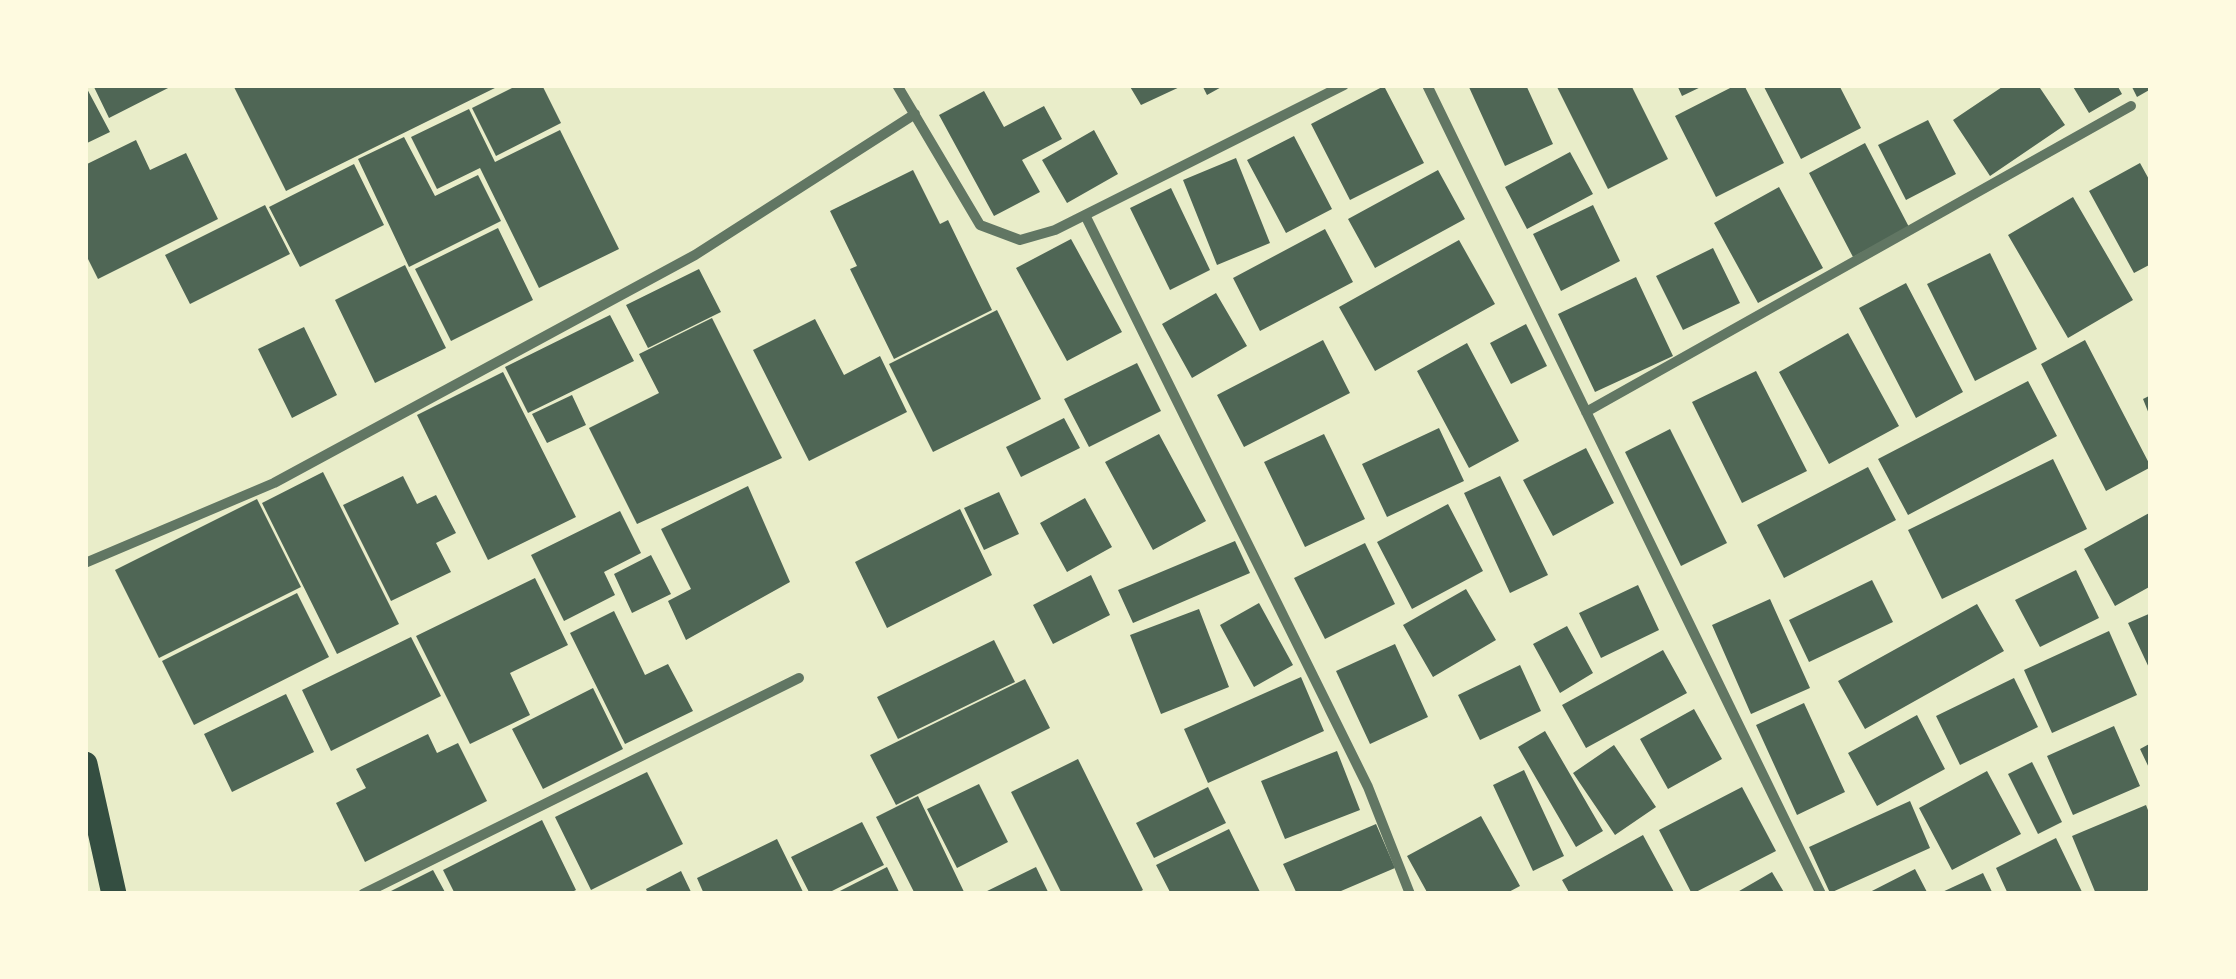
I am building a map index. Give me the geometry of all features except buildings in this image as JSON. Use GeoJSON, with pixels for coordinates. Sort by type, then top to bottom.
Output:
{"type":"FeatureCollection","features":[{"type":"Feature","properties":{"kind":"main road"},"geometry":{"type":"LineString","coordinates":[[85,764],[114,894]]}},
{"type":"Feature","properties":{"kind":"street"},"geometry":{"type":"LineString","coordinates":[[896,85],[980,225],[1020,240],[1055,230],[1344,85]]}},
{"type":"Feature","properties":{"kind":"street"},"geometry":{"type":"LineString","coordinates":[[1427,85],[1821,894]]}},
{"type":"Feature","properties":{"kind":"street"},"geometry":{"type":"LineString","coordinates":[[1586,412],[2131,106]]}},
{"type":"Feature","properties":{"kind":"street"},"geometry":{"type":"LineString","coordinates":[[85,562],[274,483],[695,255],[914,114]]}},
{"type":"Feature","properties":{"kind":"street"},"geometry":{"type":"LineString","coordinates":[[1085,215],[1368,787],[1410,894]]}},
{"type":"Feature","properties":{"kind":"street"},"geometry":{"type":"LineString","coordinates":[[362,894],[799,678]]}}]}
